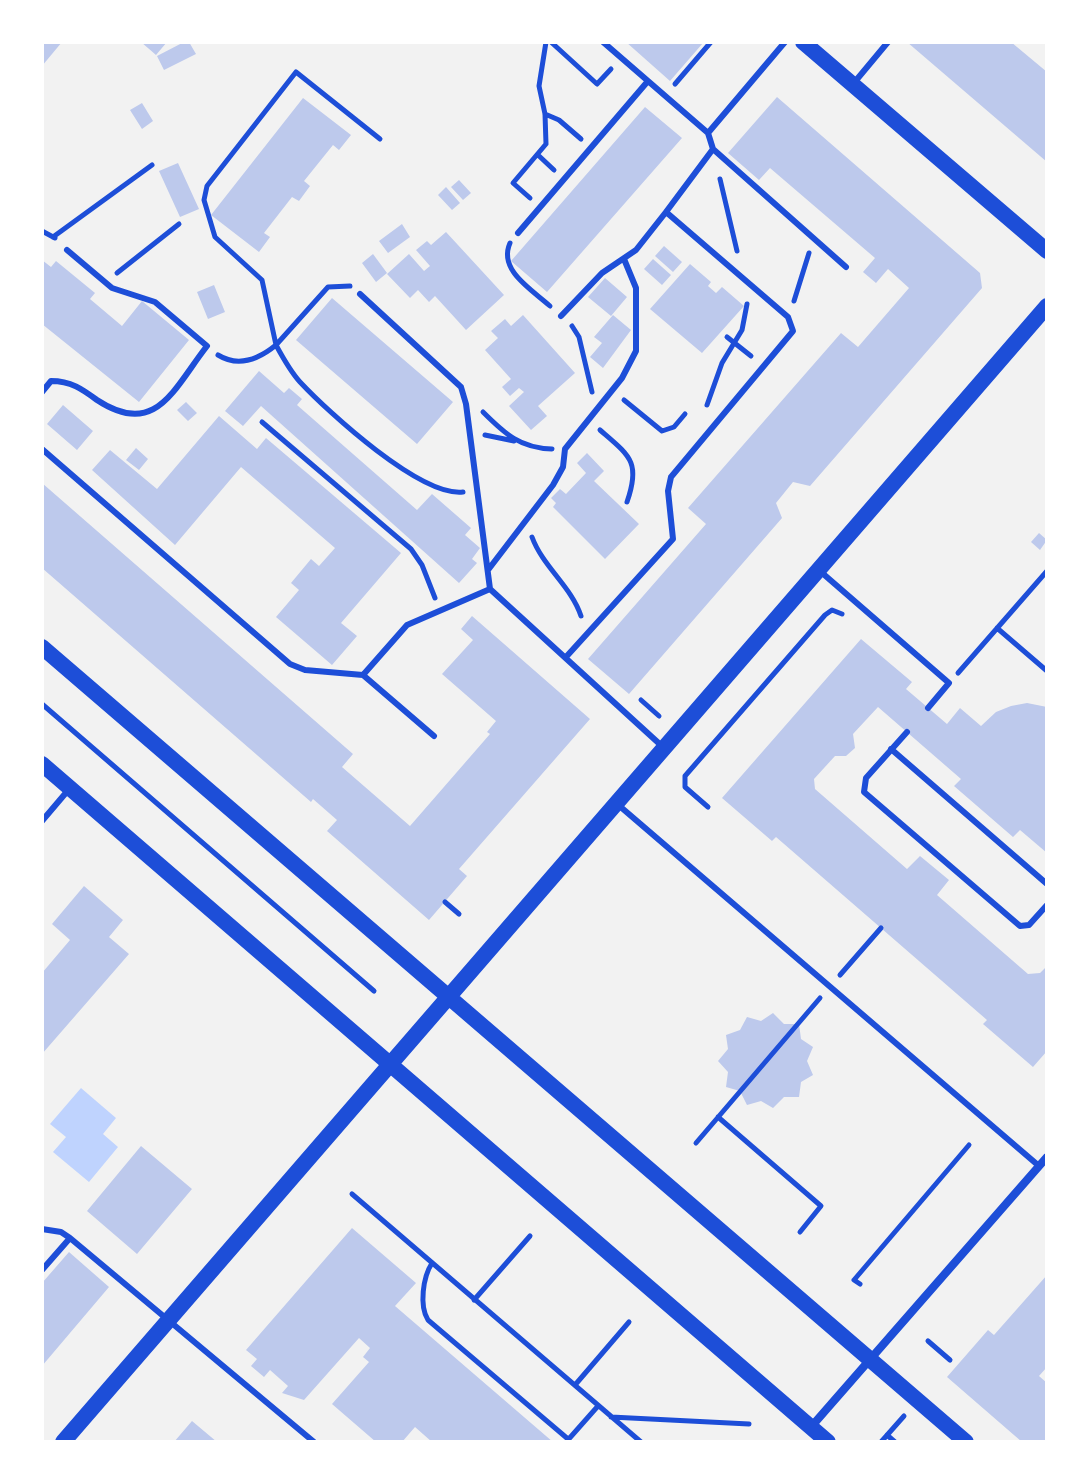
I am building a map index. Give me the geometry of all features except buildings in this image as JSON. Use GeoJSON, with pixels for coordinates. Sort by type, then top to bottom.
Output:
{"type":"FeatureCollection","features":[{"type":"Feature","properties":{"kind":"main road"},"geometry":{"type":"LineString","coordinates":[[803,42],[1047,251]]}},
{"type":"Feature","properties":{"kind":"main road"},"geometry":{"type":"LineString","coordinates":[[63,1442],[1047,306]]}},
{"type":"Feature","properties":{"kind":"main road"},"geometry":{"type":"LineString","coordinates":[[42,647],[966,1442]]}},
{"type":"Feature","properties":{"kind":"main road"},"geometry":{"type":"LineString","coordinates":[[42,764],[828,1442]]}},
{"type":"Feature","properties":{"kind":"street"},"geometry":{"type":"LineString","coordinates":[[811,1428],[1047,1157]]}},
{"type":"Feature","properties":{"kind":"lane"},"geometry":{"type":"LineString","coordinates":[[603,42],[708,133],[713,149],[846,267]]}},
{"type":"Feature","properties":{"kind":"lane"},"geometry":{"type":"LineString","coordinates":[[708,133],[785,42]]}},
{"type":"Feature","properties":{"kind":"lane"},"geometry":{"type":"LineString","coordinates":[[853,84],[888,42]]}},
{"type":"Feature","properties":{"kind":"lane"},"geometry":{"type":"LineString","coordinates":[[518,233],[648,81]]}},
{"type":"Feature","properties":{"kind":"lane"},"geometry":{"type":"LineString","coordinates":[[561,316],[602,273],[624,259],[666,212],[713,149]]}},
{"type":"Feature","properties":{"kind":"lane"},"geometry":{"type":"LineString","coordinates":[[566,657],[673,539],[668,491],[671,477],[793,331],[788,317],[666,212]]}},
{"type":"Feature","properties":{"kind":"lane"},"geometry":{"type":"LineString","coordinates":[[42,392],[51,381],[73,384],[119,413],[145,414],[158,408],[207,346],[149,298],[105,283],[67,250]]}},
{"type":"Feature","properties":{"kind":"lane"},"geometry":{"type":"LineString","coordinates":[[488,570],[562,472],[565,449],[630,364],[639,339],[636,288],[624,259]]}},
{"type":"Feature","properties":{"kind":"lane"},"geometry":{"type":"LineString","coordinates":[[360,294],[455,379],[467,410],[490,589],[664,748]]}},
{"type":"Feature","properties":{"kind":"lane"},"geometry":{"type":"LineString","coordinates":[[42,449],[290,664],[305,670],[363,675],[434,736]]}},
{"type":"Feature","properties":{"kind":"lane"},"geometry":{"type":"LineString","coordinates":[[819,570],[949,683],[928,708]]}},
{"type":"Feature","properties":{"kind":"lane"},"geometry":{"type":"LineString","coordinates":[[363,675],[407,625],[490,589]]}},
{"type":"Feature","properties":{"kind":"lane"},"geometry":{"type":"LineString","coordinates":[[907,732],[864,782],[868,795],[1020,926],[1029,925],[1047,905]]}},
{"type":"Feature","properties":{"kind":"lane"},"geometry":{"type":"LineString","coordinates":[[891,749],[1047,884]]}},
{"type":"Feature","properties":{"kind":"lane"},"geometry":{"type":"LineString","coordinates":[[42,821],[70,788]]}},
{"type":"Feature","properties":{"kind":"lane"},"geometry":{"type":"LineString","coordinates":[[616,803],[1039,1166]]}},
{"type":"Feature","properties":{"kind":"lane"},"geometry":{"type":"LineString","coordinates":[[42,1229],[61,1232],[70,1238],[314,1442]]}},
{"type":"Feature","properties":{"kind":"lane"},"geometry":{"type":"LineString","coordinates":[[42,1270],[70,1238]]}},
{"type":"Feature","properties":{"kind":"path"},"geometry":{"type":"LineString","coordinates":[[513,183],[546,144],[545,114],[539,86],[548,42],[597,84],[621,58]]}},
{"type":"Feature","properties":{"kind":"path"},"geometry":{"type":"LineString","coordinates":[[665,95],[711,42]]}},
{"type":"Feature","properties":{"kind":"path"},"geometry":{"type":"LineString","coordinates":[[380,139],[296,72],[207,186],[204,200],[215,237],[262,280],[276,345],[302,384],[367,443],[440,491],[478,490]]}},
{"type":"Feature","properties":{"kind":"path"},"geometry":{"type":"LineString","coordinates":[[545,114],[566,125],[591,147]]}},
{"type":"Feature","properties":{"kind":"path"},"geometry":{"type":"LineString","coordinates":[[708,432],[703,422],[704,413],[747,308],[713,149]]}},
{"type":"Feature","properties":{"kind":"path"},"geometry":{"type":"LineString","coordinates":[[53,237],[152,165]]}},
{"type":"Feature","properties":{"kind":"path"},"geometry":{"type":"LineString","coordinates":[[105,283],[179,224]]}},
{"type":"Feature","properties":{"kind":"path"},"geometry":{"type":"LineString","coordinates":[[518,233],[508,248],[509,267],[579,337],[596,407]]}},
{"type":"Feature","properties":{"kind":"path"},"geometry":{"type":"LineString","coordinates":[[788,317],[813,238]]}},
{"type":"Feature","properties":{"kind":"path"},"geometry":{"type":"LineString","coordinates":[[207,346],[221,358],[234,362],[259,358],[276,345],[328,287],[345,284],[360,294]]}},
{"type":"Feature","properties":{"kind":"path"},"geometry":{"type":"LineString","coordinates":[[727,337],[764,366]]}},
{"type":"Feature","properties":{"kind":"path"},"geometry":{"type":"LineString","coordinates":[[612,389],[662,431],[674,427],[685,414]]}},
{"type":"Feature","properties":{"kind":"path"},"geometry":{"type":"LineString","coordinates":[[467,410],[482,411],[515,441]]}},
{"type":"Feature","properties":{"kind":"path"},"geometry":{"type":"LineString","coordinates":[[587,419],[624,451],[633,465],[635,480],[627,502]]}},
{"type":"Feature","properties":{"kind":"path"},"geometry":{"type":"LineString","coordinates":[[262,422],[418,556],[440,610]]}},
{"type":"Feature","properties":{"kind":"path"},"geometry":{"type":"LineString","coordinates":[[470,429],[534,449],[565,449]]}},
{"type":"Feature","properties":{"kind":"path"},"geometry":{"type":"LineString","coordinates":[[528,518],[540,554],[573,597],[591,630]]}},
{"type":"Feature","properties":{"kind":"path"},"geometry":{"type":"LineString","coordinates":[[949,683],[1047,571]]}},
{"type":"Feature","properties":{"kind":"path"},"geometry":{"type":"LineString","coordinates":[[708,807],[683,782],[704,754],[825,615],[837,611],[851,622]]}},
{"type":"Feature","properties":{"kind":"path"},"geometry":{"type":"LineString","coordinates":[[997,628],[1044,668],[1047,660]]}},
{"type":"Feature","properties":{"kind":"path"},"geometry":{"type":"LineString","coordinates":[[641,700],[659,716]]}},
{"type":"Feature","properties":{"kind":"path"},"geometry":{"type":"LineString","coordinates":[[42,704],[374,991]]}},
{"type":"Feature","properties":{"kind":"path"},"geometry":{"type":"LineString","coordinates":[[696,747],[704,754]]}},
{"type":"Feature","properties":{"kind":"path"},"geometry":{"type":"LineString","coordinates":[[445,902],[459,914]]}},
{"type":"Feature","properties":{"kind":"path"},"geometry":{"type":"LineString","coordinates":[[830,987],[881,928]]}},
{"type":"Feature","properties":{"kind":"path"},"geometry":{"type":"LineString","coordinates":[[696,1143],[811,1009]]}},
{"type":"Feature","properties":{"kind":"path"},"geometry":{"type":"LineString","coordinates":[[718,1117],[821,1206],[800,1232]]}},
{"type":"Feature","properties":{"kind":"path"},"geometry":{"type":"LineString","coordinates":[[860,1284],[854,1280],[969,1145]]}},
{"type":"Feature","properties":{"kind":"path"},"geometry":{"type":"LineString","coordinates":[[352,1194],[641,1442]]}},
{"type":"Feature","properties":{"kind":"path"},"geometry":{"type":"LineString","coordinates":[[474,1300],[530,1236]]}},
{"type":"Feature","properties":{"kind":"path"},"geometry":{"type":"LineString","coordinates":[[432,1263],[426,1274],[424,1315],[567,1441],[598,1406]]}},
{"type":"Feature","properties":{"kind":"path"},"geometry":{"type":"LineString","coordinates":[[575,1385],[629,1322]]}},
{"type":"Feature","properties":{"kind":"path"},"geometry":{"type":"LineString","coordinates":[[928,1341],[950,1360]]}},
{"type":"Feature","properties":{"kind":"path"},"geometry":{"type":"LineString","coordinates":[[881,1442],[904,1416]]}},
{"type":"Feature","properties":{"kind":"path"},"geometry":{"type":"LineString","coordinates":[[610,1417],[749,1424]]}},
{"type":"Feature","properties":{"kind":"path"},"geometry":{"type":"LineString","coordinates":[[887,1435],[895,1442]]}},
{"type":"Feature","properties":{"kind":"water"},"geometry":{"type":"Polygon","coordinates":[[[81,1088],[116,1118],[103,1134],[118,1147],[89,1182],[53,1152],[66,1137],[50,1124],[81,1088]]]}}]}
